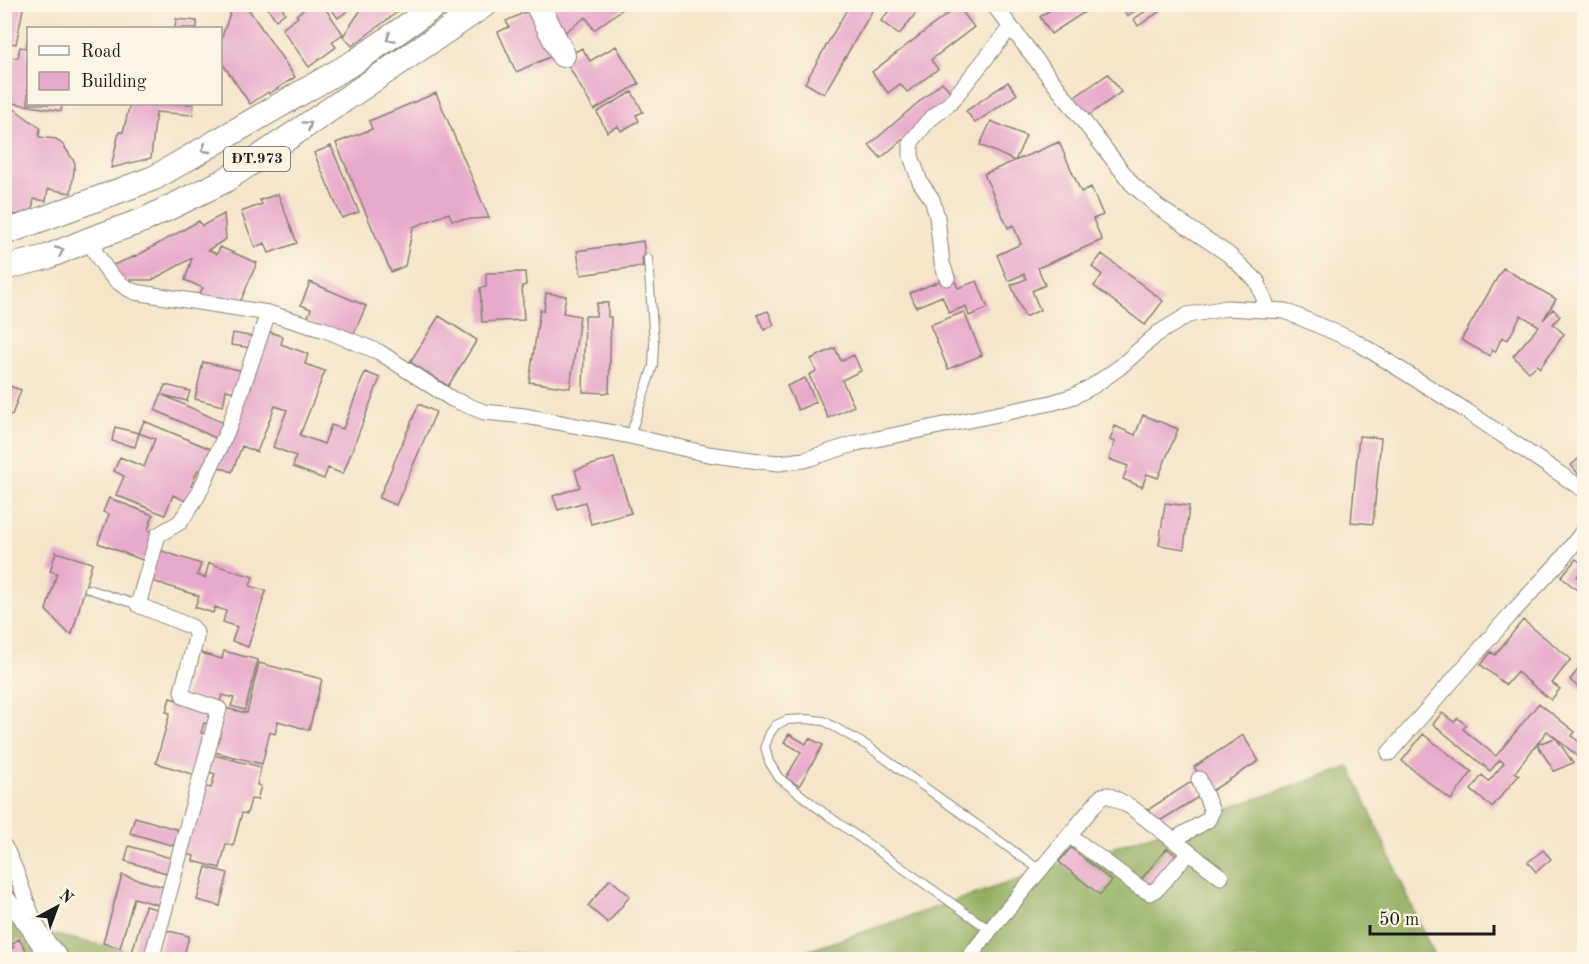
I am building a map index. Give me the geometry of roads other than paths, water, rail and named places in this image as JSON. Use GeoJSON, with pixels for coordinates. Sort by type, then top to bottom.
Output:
{"type":"FeatureCollection","features":[{"type":"Feature","properties":{"kind":"main road","name":"ĐT.973"},"geometry":{"type":"LineString","coordinates":[[4,233],[154,178],[356,61],[438,4]]}},
{"type":"Feature","properties":{"kind":"main road","name":"ĐT.973"},"geometry":{"type":"LineString","coordinates":[[4,268],[47,257],[144,220],[224,181],[486,4]]}},
{"type":"Feature","properties":{"kind":"main road"},"geometry":{"type":"LineString","coordinates":[[537,4],[563,55]]}},
{"type":"Feature","properties":{"kind":"street"},"geometry":{"type":"LineString","coordinates":[[993,4],[1132,184],[1158,207],[1228,254],[1244,268],[1257,281],[1268,309]]}},
{"type":"Feature","properties":{"kind":"street"},"geometry":{"type":"LineString","coordinates":[[947,278],[942,263],[937,217],[932,199],[920,182],[911,156],[911,142],[928,122],[950,103],[1010,28]]}},
{"type":"Feature","properties":{"kind":"street"},"geometry":{"type":"LineString","coordinates":[[88,240],[113,279],[135,292],[268,313],[325,330],[379,352],[467,407],[484,412],[525,416],[630,436],[728,457],[779,463],[804,460],[857,443],[1051,403],[1074,396],[1120,367],[1157,334],[1188,315],[1227,308],[1285,310],[1355,341],[1465,410],[1584,490]]}},
{"type":"Feature","properties":{"kind":"street"},"geometry":{"type":"LineString","coordinates":[[151,960],[219,709],[184,697],[182,691],[196,638],[195,629],[138,605],[158,535],[172,528],[188,512],[229,427],[268,313]]}},
{"type":"Feature","properties":{"kind":"street"},"geometry":{"type":"LineString","coordinates":[[1389,753],[1510,615],[1562,560],[1584,530]]}},
{"type":"Feature","properties":{"kind":"street"},"geometry":{"type":"LineString","coordinates":[[1173,840],[1208,819],[1212,811],[1199,778]]}},
{"type":"Feature","properties":{"kind":"street"},"geometry":{"type":"LineString","coordinates":[[967,960],[1102,796],[1108,795],[1131,807],[1221,877]]}},
{"type":"Feature","properties":{"kind":"street"},"geometry":{"type":"LineString","coordinates":[[1069,835],[1150,893],[1158,888],[1189,852]]}},
{"type":"Feature","properties":{"kind":"street"},"geometry":{"type":"LineString","coordinates":[[4,846],[12,859],[36,924],[48,944],[63,960]]}},
{"type":"Feature","properties":{"kind":"street"},"geometry":{"type":"LineString","coordinates":[[4,893],[39,944],[44,960]]}},
{"type":"Feature","properties":{"kind":"lane"},"geometry":{"type":"LineString","coordinates":[[630,436],[653,366],[654,343],[648,259]]}},
{"type":"Feature","properties":{"kind":"lane"},"geometry":{"type":"LineString","coordinates":[[90,589],[138,605]]}},
{"type":"Feature","properties":{"kind":"lane"},"geometry":{"type":"LineString","coordinates":[[990,930],[824,812],[779,777],[769,762],[765,746],[776,724],[797,719],[824,722],[866,745],[1040,870]]}}]}
